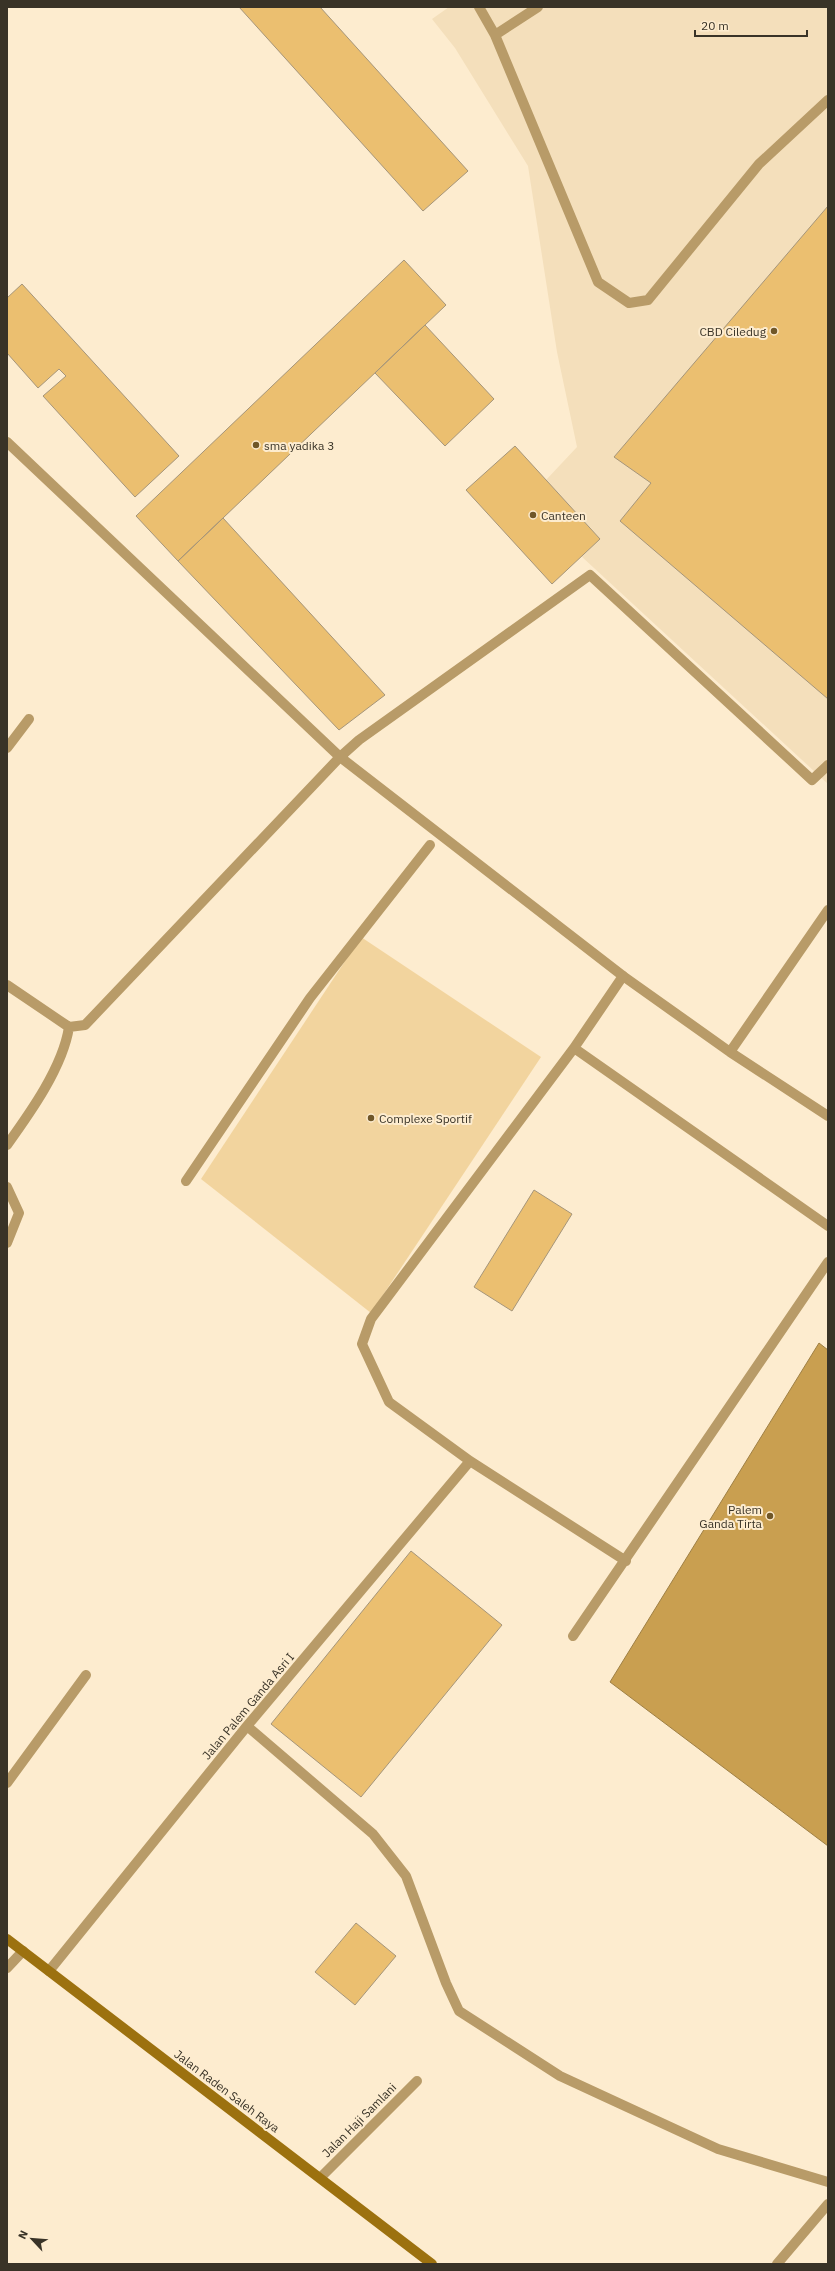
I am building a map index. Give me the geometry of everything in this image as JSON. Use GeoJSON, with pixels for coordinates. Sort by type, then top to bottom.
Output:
{"type":"FeatureCollection","features":[{"type":"Feature","properties":{"kind":"main road","name":"Jalan Raden Saleh Raya"},"geometry":{"type":"LineString","coordinates":[[7,1939],[432,2264]]}},
{"type":"Feature","properties":{"kind":"street"},"geometry":{"type":"LineString","coordinates":[[479,7],[495,35],[598,282],[629,303],[648,300],[759,164],[828,100]]}},
{"type":"Feature","properties":{"kind":"street"},"geometry":{"type":"LineString","coordinates":[[495,35],[538,7]]}},
{"type":"Feature","properties":{"kind":"street"},"geometry":{"type":"LineString","coordinates":[[8,445],[144,569],[340,757],[623,976],[730,1052],[828,1116]]}},
{"type":"Feature","properties":{"kind":"street"},"geometry":{"type":"LineString","coordinates":[[7,985],[69,1027],[85,1025],[340,757],[366,736],[590,575],[812,780],[828,766]]}},
{"type":"Feature","properties":{"kind":"street"},"geometry":{"type":"LineString","coordinates":[[7,748],[29,719]]}},
{"type":"Feature","properties":{"kind":"street"},"geometry":{"type":"LineString","coordinates":[[186,1181],[310,998],[430,845]]}},
{"type":"Feature","properties":{"kind":"street"},"geometry":{"type":"LineString","coordinates":[[730,1052],[828,910]]}},
{"type":"Feature","properties":{"kind":"street"},"geometry":{"type":"LineString","coordinates":[[623,976],[574,1048],[371,1319],[362,1344],[389,1402],[470,1461],[626,1561]]}},
{"type":"Feature","properties":{"kind":"street"},"geometry":{"type":"LineString","coordinates":[[7,1146],[41,1097],[67,1039],[69,1027]]}},
{"type":"Feature","properties":{"kind":"street"},"geometry":{"type":"LineString","coordinates":[[574,1048],[828,1226]]}},
{"type":"Feature","properties":{"kind":"street"},"geometry":{"type":"LineString","coordinates":[[7,1187],[18,1212],[7,1243]]}},
{"type":"Feature","properties":{"kind":"street"},"geometry":{"type":"LineString","coordinates":[[573,1636],[626,1561],[828,1262]]}},
{"type":"Feature","properties":{"kind":"street","name":"Jalan Palem Ganda Asri I"},"geometry":{"type":"LineString","coordinates":[[49,1971],[247,1726],[470,1461]]}},
{"type":"Feature","properties":{"kind":"street"},"geometry":{"type":"LineString","coordinates":[[7,1783],[86,1675]]}},
{"type":"Feature","properties":{"kind":"street"},"geometry":{"type":"LineString","coordinates":[[247,1726],[373,1834],[406,1876],[446,1983],[459,2011],[560,2076],[682,2133],[718,2149],[828,2182]]}},
{"type":"Feature","properties":{"kind":"street"},"geometry":{"type":"LineString","coordinates":[[7,1968],[23,1951]]}},
{"type":"Feature","properties":{"kind":"street","name":"Jalan Haji Samlani"},"geometry":{"type":"LineString","coordinates":[[320,2178],[416,2080]]}},
{"type":"Feature","properties":{"kind":"street"},"geometry":{"type":"LineString","coordinates":[[777,2264],[828,2204]]}},
{"type":"Feature","properties":{"kind":"shaded area"},"geometry":{"type":"Polygon","coordinates":[[[449,7],[828,7],[828,784],[581,556],[600,539],[546,480],[577,447],[557,352],[528,166],[455,48],[432,19],[449,7]]]}},
{"type":"Feature","properties":{"kind":"shaded area","name":"Complexe Sportif"},"geometry":{"type":"Polygon","coordinates":[[[361,937],[541,1057],[371,1313],[201,1179],[361,937]]]}},
{"type":"Feature","properties":{"kind":"shaded area","name":"Palem Ganda Tirta"},"geometry":{"type":"Polygon","coordinates":[[[819,1343],[828,1350],[828,1846],[610,1682],[819,1343]]]}},
{"type":"Feature","properties":{"kind":"building"},"geometry":{"type":"Polygon","coordinates":[[[239,7],[320,7],[468,171],[423,211],[239,7]]]}},
{"type":"Feature","properties":{"kind":"building","name":"CBD Ciledug"},"geometry":{"type":"Polygon","coordinates":[[[828,206],[828,699],[620,521],[651,483],[614,457],[828,206]]]}},
{"type":"Feature","properties":{"kind":"building","name":"sma yadika 3"},"geometry":{"type":"Polygon","coordinates":[[[404,260],[446,305],[178,561],[136,516],[404,260]]]}},
{"type":"Feature","properties":{"kind":"building"},"geometry":{"type":"Polygon","coordinates":[[[22,284],[179,456],[135,497],[43,396],[66,376],[59,369],[38,388],[7,353],[7,298],[22,284]]]}},
{"type":"Feature","properties":{"kind":"building"},"geometry":{"type":"Polygon","coordinates":[[[425,325],[494,399],[445,446],[375,373],[425,325]]]}},
{"type":"Feature","properties":{"kind":"building","name":"Canteen"},"geometry":{"type":"Polygon","coordinates":[[[515,446],[600,539],[552,584],[466,490],[515,446]]]}},
{"type":"Feature","properties":{"kind":"building"},"geometry":{"type":"Polygon","coordinates":[[[223,518],[385,695],[339,730],[178,561],[223,518]]]}},
{"type":"Feature","properties":{"kind":"building"},"geometry":{"type":"Polygon","coordinates":[[[534,1190],[572,1214],[512,1311],[474,1287],[534,1190]]]}},
{"type":"Feature","properties":{"kind":"building"},"geometry":{"type":"Polygon","coordinates":[[[411,1551],[502,1625],[361,1797],[271,1724],[411,1551]]]}},
{"type":"Feature","properties":{"kind":"building"},"geometry":{"type":"Polygon","coordinates":[[[356,1923],[396,1956],[355,2005],[315,1972],[356,1923]]]}},
{"type":"Feature","properties":{"kind":"place","name":"CBD Ciledug"},"geometry":{"type":"Point","coordinates":[774,331]}},
{"type":"Feature","properties":{"kind":"place","name":"sma yadika 3"},"geometry":{"type":"Point","coordinates":[256,445]}},
{"type":"Feature","properties":{"kind":"place","name":"Canteen"},"geometry":{"type":"Point","coordinates":[533,515]}},
{"type":"Feature","properties":{"kind":"place","name":"Complexe Sportif"},"geometry":{"type":"Point","coordinates":[371,1118]}},
{"type":"Feature","properties":{"kind":"place","name":"Palem Ganda Tirta"},"geometry":{"type":"Point","coordinates":[770,1516]}}]}
